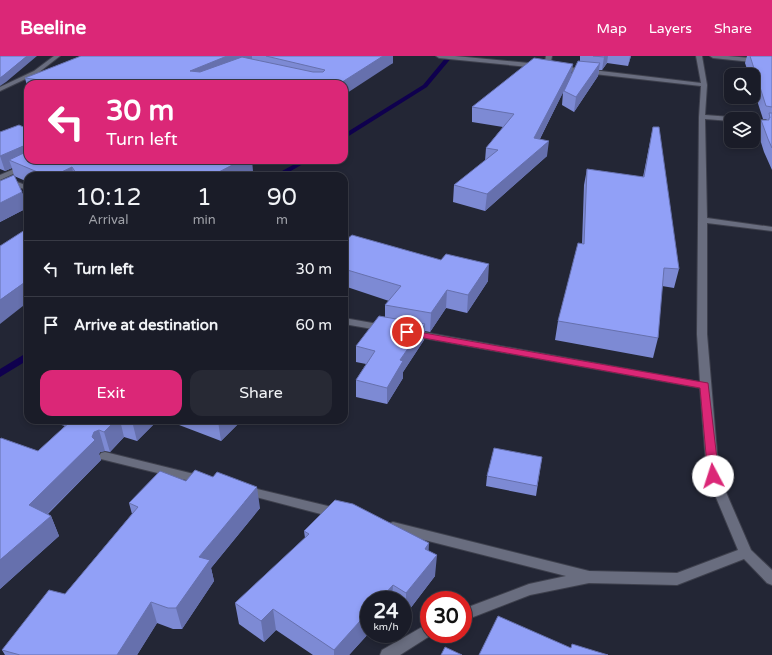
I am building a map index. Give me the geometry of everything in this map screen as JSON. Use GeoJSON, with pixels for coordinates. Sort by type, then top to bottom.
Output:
{"type":"FeatureCollection","features":[{"type":"Feature","properties":{"kind":"street"},"geometry":{"type":"LineString","coordinates":[[0,89],[36,72],[57,56]]}},
{"type":"Feature","properties":{"kind":"street"},"geometry":{"type":"LineString","coordinates":[[439,56],[704,85]]}},
{"type":"Feature","properties":{"kind":"street"},"geometry":{"type":"LineString","coordinates":[[547,67],[549,56]]}},
{"type":"Feature","properties":{"kind":"street"},"geometry":{"type":"LineString","coordinates":[[699,56],[704,85],[702,117],[702,334],[713,476],[746,553],[772,579]]}},
{"type":"Feature","properties":{"kind":"street"},"geometry":{"type":"LineString","coordinates":[[713,56],[772,62]]}},
{"type":"Feature","properties":{"kind":"street"},"geometry":{"type":"LineString","coordinates":[[702,117],[724,119]]}},
{"type":"Feature","properties":{"kind":"street"},"geometry":{"type":"LineString","coordinates":[[760,122],[772,123]]}},
{"type":"Feature","properties":{"kind":"street"},"geometry":{"type":"LineString","coordinates":[[0,179],[32,164]]}},
{"type":"Feature","properties":{"kind":"street"},"geometry":{"type":"LineString","coordinates":[[0,179],[24,187]]}},
{"type":"Feature","properties":{"kind":"street"},"geometry":{"type":"LineString","coordinates":[[703,220],[772,229]]}},
{"type":"Feature","properties":{"kind":"street"},"geometry":{"type":"LineString","coordinates":[[348,322],[705,386]]}},
{"type":"Feature","properties":{"kind":"street"},"geometry":{"type":"LineString","coordinates":[[105,456],[213,482]]}},
{"type":"Feature","properties":{"kind":"street"},"geometry":{"type":"LineString","coordinates":[[236,488],[351,517]]}},
{"type":"Feature","properties":{"kind":"street"},"geometry":{"type":"LineString","coordinates":[[382,525],[589,576],[677,579],[746,553]]}},
{"type":"Feature","properties":{"kind":"street"},"geometry":{"type":"LineString","coordinates":[[472,612],[529,590],[589,576]]}},
{"type":"Feature","properties":{"kind":"street"},"geometry":{"type":"LineString","coordinates":[[387,655],[420,635]]}},
{"type":"Feature","properties":{"kind":"building"},"geometry":{"type":"Polygon","coordinates":[[[0,56],[27,56],[0,78],[0,56]]]}},
{"type":"Feature","properties":{"kind":"building"},"geometry":{"type":"Polygon","coordinates":[[[81,56],[227,56],[190,71],[200,72],[242,57],[313,72],[323,72],[325,70],[266,56],[383,56],[345,80],[39,80],[25,78],[81,56]]]}},
{"type":"Feature","properties":{"kind":"building"},"geometry":{"type":"Polygon","coordinates":[[[750,56],[772,56],[772,107],[766,106],[760,87],[760,68],[754,68],[750,56]]]}},
{"type":"Feature","properties":{"kind":"building"},"geometry":{"type":"Polygon","coordinates":[[[534,58],[573,64],[534,138],[549,141],[487,194],[454,185],[498,150],[486,148],[514,114],[472,107],[534,58]]]}},
{"type":"Feature","properties":{"kind":"building"},"geometry":{"type":"Polygon","coordinates":[[[578,61],[600,63],[576,97],[564,91],[578,61]]]}},
{"type":"Feature","properties":{"kind":"building"},"geometry":{"type":"Polygon","coordinates":[[[769,113],[772,113],[772,148],[761,120],[769,120],[769,113]]]}},
{"type":"Feature","properties":{"kind":"building"},"geometry":{"type":"Polygon","coordinates":[[[19,125],[24,127],[24,146],[0,156],[0,132],[19,125]]]}},
{"type":"Feature","properties":{"kind":"building"},"geometry":{"type":"Polygon","coordinates":[[[653,127],[659,127],[679,269],[664,268],[658,338],[558,321],[578,243],[584,244],[587,169],[644,177],[653,127]]]}},
{"type":"Feature","properties":{"kind":"building"},"geometry":{"type":"Polygon","coordinates":[[[24,153],[24,164],[234,164],[219,172],[75,172],[72,167],[61,172],[38,172],[9,160],[24,153]]]}},
{"type":"Feature","properties":{"kind":"building"},"geometry":{"type":"Polygon","coordinates":[[[14,175],[22,192],[0,203],[0,181],[14,175]]]}},
{"type":"Feature","properties":{"kind":"building"},"geometry":{"type":"Polygon","coordinates":[[[24,231],[24,283],[0,300],[0,246],[24,231]]]}},
{"type":"Feature","properties":{"kind":"building"},"geometry":{"type":"Polygon","coordinates":[[[352,235],[441,260],[446,254],[489,264],[468,295],[447,290],[431,313],[385,305],[401,286],[348,270],[348,238],[352,235]]]}},
{"type":"Feature","properties":{"kind":"building"},"geometry":{"type":"Polygon","coordinates":[[[379,316],[425,324],[400,360],[403,361],[387,388],[356,380],[375,351],[356,346],[379,316]]]}},
{"type":"Feature","properties":{"kind":"building"},"geometry":{"type":"Polygon","coordinates":[[[68,424],[112,424],[104,432],[99,430],[94,432],[92,437],[95,440],[29,505],[51,516],[0,560],[0,439],[1,438],[38,451],[68,424]]]}},
{"type":"Feature","properties":{"kind":"building"},"geometry":{"type":"Polygon","coordinates":[[[494,448],[542,457],[537,486],[487,476],[494,448]]]}},
{"type":"Feature","properties":{"kind":"building"},"geometry":{"type":"Polygon","coordinates":[[[195,470],[213,477],[217,472],[257,487],[199,557],[210,560],[176,608],[168,608],[151,602],[117,655],[20,655],[2,650],[49,590],[65,594],[138,507],[129,503],[160,471],[186,481],[195,470]]]}},
{"type":"Feature","properties":{"kind":"building"},"geometry":{"type":"Polygon","coordinates":[[[335,500],[353,504],[429,543],[425,549],[437,555],[408,591],[403,591],[393,585],[387,591],[360,591],[360,621],[334,650],[273,609],[261,621],[235,603],[309,534],[304,531],[335,500]]]}},
{"type":"Feature","properties":{"kind":"building"},"geometry":{"type":"Polygon","coordinates":[[[498,616],[571,648],[572,644],[608,655],[479,655],[498,616]]]}},
{"type":"Feature","properties":{"kind":"building"},"geometry":{"type":"Polygon","coordinates":[[[445,647],[462,655],[441,655],[445,647]]]}},
{"type":"Feature","properties":{"kind":"waterway"},"geometry":{"type":"LineString","coordinates":[[348,134],[425,86],[450,56]]}},
{"type":"Feature","properties":{"kind":"waterway"},"geometry":{"type":"LineString","coordinates":[[284,172],[300,164]]}},
{"type":"Feature","properties":{"kind":"waterway"},"geometry":{"type":"LineString","coordinates":[[0,374],[24,358]]}},
{"type":"Feature","properties":{"kind":"route"},"geometry":{"type":"LineString","coordinates":[[407,332],[705,386],[713,476]]}}]}
